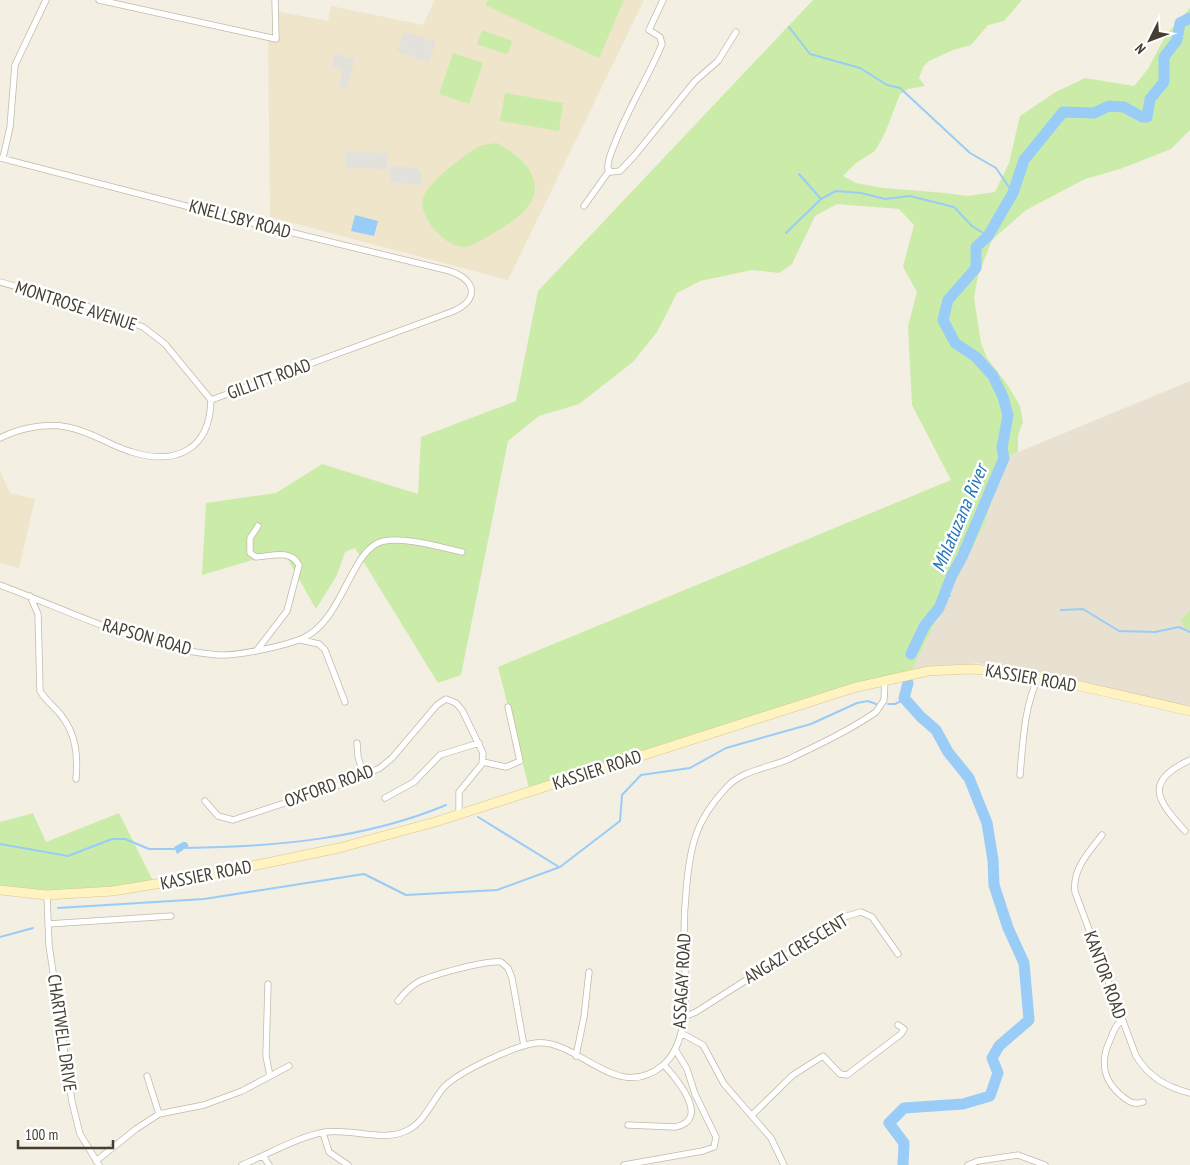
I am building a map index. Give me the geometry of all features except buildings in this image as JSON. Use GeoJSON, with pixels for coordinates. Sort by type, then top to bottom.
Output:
{"type":"FeatureCollection","features":[{"type":"Feature","properties":{"kind":"main road","name":"KASSIER ROAD"},"geometry":{"type":"LineString","coordinates":[[0,890],[47,895],[113,892],[204,876],[339,848],[459,814],[885,679],[928,670],[968,669],[1039,676],[1158,706],[1190,711]]}},
{"type":"Feature","properties":{"kind":"street"},"geometry":{"type":"LineString","coordinates":[[1,158],[10,127],[15,65],[46,0]]}},
{"type":"Feature","properties":{"kind":"street"},"geometry":{"type":"LineString","coordinates":[[99,0],[276,40],[275,0]]}},
{"type":"Feature","properties":{"kind":"street"},"geometry":{"type":"LineString","coordinates":[[584,206],[609,171],[608,163],[621,127],[662,44],[660,37],[650,30],[663,0]]}},
{"type":"Feature","properties":{"kind":"street"},"geometry":{"type":"LineString","coordinates":[[609,171],[620,171],[636,155],[695,81],[718,61],[736,32]]}},
{"type":"Feature","properties":{"kind":"street","name":"KNELLSBY ROAD"},"geometry":{"type":"LineString","coordinates":[[1,158],[240,220],[446,270],[466,278],[471,290]]}},
{"type":"Feature","properties":{"kind":"street","name":"MONTROSE AVENUE"},"geometry":{"type":"LineString","coordinates":[[0,282],[89,308],[143,327],[165,344],[211,400]]}},
{"type":"Feature","properties":{"kind":"street","name":"GILLITT ROAD"},"geometry":{"type":"LineString","coordinates":[[0,438],[25,429],[64,426],[87,432],[130,452],[145,456],[172,456],[196,443],[206,430],[210,422],[211,400],[454,311],[467,302],[471,290]]}},
{"type":"Feature","properties":{"kind":"street"},"geometry":{"type":"LineString","coordinates":[[257,650],[287,611],[299,565],[295,557],[289,555],[256,557],[250,553],[250,538],[258,526]]}},
{"type":"Feature","properties":{"kind":"street","name":"RAPSON ROAD"},"geometry":{"type":"LineString","coordinates":[[0,585],[150,642],[220,655],[257,650],[300,640],[321,626],[345,591],[351,573],[363,555],[383,541],[417,543],[462,552]]}},
{"type":"Feature","properties":{"kind":"street"},"geometry":{"type":"LineString","coordinates":[[30,596],[38,614],[40,691],[46,702],[60,713],[74,740],[77,759],[76,779]]}},
{"type":"Feature","properties":{"kind":"street"},"geometry":{"type":"LineString","coordinates":[[300,640],[318,644],[325,650],[345,702]]}},
{"type":"Feature","properties":{"kind":"street"},"geometry":{"type":"LineString","coordinates":[[1020,775],[1024,732],[1032,689],[1039,676]]}},
{"type":"Feature","properties":{"kind":"street","name":"ASSAGAY ROAD"},"geometry":{"type":"LineString","coordinates":[[242,1165],[323,1132],[341,1131],[382,1135],[406,1131],[417,1123],[445,1087],[456,1077],[524,1046],[549,1044],[576,1056],[604,1072],[626,1076],[649,1074],[664,1065],[676,1050],[684,1017],[684,934],[691,854],[696,834],[712,805],[728,786],[744,775],[788,760],[876,712],[883,704],[885,679]]}},
{"type":"Feature","properties":{"kind":"street","name":"OXFORD ROAD"},"geometry":{"type":"LineString","coordinates":[[204,800],[218,816],[234,820],[364,776],[392,758],[443,700],[450,700],[460,706],[483,753],[483,762]]}},
{"type":"Feature","properties":{"kind":"street"},"geometry":{"type":"LineString","coordinates":[[459,814],[458,798],[461,788],[483,762],[506,767],[520,761],[508,706]]}},
{"type":"Feature","properties":{"kind":"street"},"geometry":{"type":"LineString","coordinates":[[357,743],[364,776]]}},
{"type":"Feature","properties":{"kind":"street"},"geometry":{"type":"LineString","coordinates":[[385,798],[414,782],[440,755],[478,743]]}},
{"type":"Feature","properties":{"kind":"street"},"geometry":{"type":"LineString","coordinates":[[1184,831],[1164,807],[1159,791],[1162,781],[1171,770],[1190,760]]}},
{"type":"Feature","properties":{"kind":"street","name":"KANTOR ROAD"},"geometry":{"type":"LineString","coordinates":[[1102,835],[1080,864],[1074,886],[1130,1044],[1147,1071],[1164,1084],[1190,1093]]}},
{"type":"Feature","properties":{"kind":"street","name":"CHARTWELL DRIVE"},"geometry":{"type":"LineString","coordinates":[[47,895],[49,945],[72,1102],[80,1134],[97,1163]]}},
{"type":"Feature","properties":{"kind":"street","name":"ANGAZI CRESCENT"},"geometry":{"type":"LineString","coordinates":[[684,1017],[696,1012],[847,916],[861,912],[872,917],[898,954]]}},
{"type":"Feature","properties":{"kind":"street"},"geometry":{"type":"LineString","coordinates":[[48,924],[170,916]]}},
{"type":"Feature","properties":{"kind":"street"},"geometry":{"type":"LineString","coordinates":[[398,1000],[408,989],[426,978],[480,964],[501,962],[508,968],[512,978],[524,1046]]}},
{"type":"Feature","properties":{"kind":"street"},"geometry":{"type":"LineString","coordinates":[[576,1056],[590,972]]}},
{"type":"Feature","properties":{"kind":"street"},"geometry":{"type":"LineString","coordinates":[[268,984],[266,1056],[270,1076]]}},
{"type":"Feature","properties":{"kind":"street"},"geometry":{"type":"LineString","coordinates":[[1122,1020],[1114,1028],[1104,1050],[1103,1064],[1106,1078],[1112,1088],[1129,1102],[1138,1104],[1143,1102]]}},
{"type":"Feature","properties":{"kind":"street"},"geometry":{"type":"LineString","coordinates":[[752,1116],[792,1075],[824,1056],[840,1074],[847,1075],[901,1034],[904,1029],[898,1025]]}},
{"type":"Feature","properties":{"kind":"street"},"geometry":{"type":"LineString","coordinates":[[681,1033],[703,1045],[730,1092],[774,1144],[784,1165]]}},
{"type":"Feature","properties":{"kind":"street"},"geometry":{"type":"LineString","coordinates":[[624,1165],[703,1151],[714,1147],[716,1137],[695,1094],[687,1069],[676,1050]]}},
{"type":"Feature","properties":{"kind":"street"},"geometry":{"type":"LineString","coordinates":[[628,1126],[675,1127],[682,1126],[688,1120],[690,1108],[688,1095],[664,1065]]}},
{"type":"Feature","properties":{"kind":"street"},"geometry":{"type":"LineString","coordinates":[[97,1163],[136,1129],[159,1114],[204,1105],[242,1091],[289,1066]]}},
{"type":"Feature","properties":{"kind":"street"},"geometry":{"type":"LineString","coordinates":[[147,1076],[159,1114]]}},
{"type":"Feature","properties":{"kind":"street"},"geometry":{"type":"LineString","coordinates":[[323,1132],[330,1153],[348,1165]]}},
{"type":"Feature","properties":{"kind":"street"},"geometry":{"type":"LineString","coordinates":[[263,1156],[269,1165]]}},
{"type":"Feature","properties":{"kind":"street"},"geometry":{"type":"LineString","coordinates":[[968,1165],[978,1161],[1018,1156],[1045,1165]]}},
{"type":"Feature","properties":{"kind":"shaded area"},"geometry":{"type":"Polygon","coordinates":[[[435,0],[644,0],[508,280],[270,217],[268,37],[275,39],[275,11],[328,21],[331,6],[423,25],[435,0]]]}},
{"type":"Feature","properties":{"kind":"shaded area"},"geometry":{"type":"Polygon","coordinates":[[[404,32],[436,42],[429,62],[397,51],[404,32]]]}},
{"type":"Feature","properties":{"kind":"shaded area"},"geometry":{"type":"Polygon","coordinates":[[[335,54],[355,59],[347,89],[339,87],[343,70],[331,66],[335,54]]]}},
{"type":"Feature","properties":{"kind":"shaded area"},"geometry":{"type":"Polygon","coordinates":[[[346,152],[388,153],[387,169],[345,168],[346,152]]]}},
{"type":"Feature","properties":{"kind":"shaded area"},"geometry":{"type":"Polygon","coordinates":[[[390,166],[419,168],[419,173],[422,174],[421,185],[389,182],[390,166]]]}},
{"type":"Feature","properties":{"kind":"shaded area"},"geometry":{"type":"Polygon","coordinates":[[[1190,381],[1190,705],[978,663],[910,673],[985,523],[1004,458],[1190,381]]]}},
{"type":"Feature","properties":{"kind":"shaded area"},"geometry":{"type":"Polygon","coordinates":[[[0,471],[10,493],[35,499],[19,568],[0,563],[0,471]]]}},
{"type":"Feature","properties":{"kind":"green space"},"geometry":{"type":"Polygon","coordinates":[[[488,0],[624,0],[599,58],[485,5],[488,0]]]}},
{"type":"Feature","properties":{"kind":"green space"},"geometry":{"type":"Polygon","coordinates":[[[813,0],[1022,0],[1004,21],[988,25],[971,45],[953,50],[929,61],[923,67],[919,78],[925,86],[908,89],[900,94],[885,133],[875,151],[856,163],[843,176],[856,183],[883,188],[967,196],[995,192],[1009,163],[1020,116],[1054,93],[1085,78],[1134,86],[1148,69],[1166,35],[1190,8],[1190,130],[1171,149],[1120,169],[1085,179],[1026,210],[992,240],[978,276],[974,298],[981,343],[987,358],[1007,384],[1020,406],[1023,422],[1018,435],[1018,452],[1004,458],[985,523],[910,673],[530,792],[498,667],[951,480],[912,405],[908,326],[917,292],[903,267],[914,225],[899,209],[837,204],[815,216],[792,264],[779,273],[752,270],[700,281],[677,293],[657,332],[633,362],[579,404],[539,416],[508,441],[461,675],[438,683],[355,548],[345,552],[337,575],[316,609],[283,551],[202,575],[206,503],[276,493],[322,464],[418,494],[421,437],[516,401],[538,291],[813,0]]]}},
{"type":"Feature","properties":{"kind":"green space"},"geometry":{"type":"Polygon","coordinates":[[[482,30],[510,40],[512,42],[508,53],[505,54],[477,44],[482,30]]]}},
{"type":"Feature","properties":{"kind":"green space"},"geometry":{"type":"Polygon","coordinates":[[[453,53],[483,63],[469,104],[439,94],[453,53]]]}},
{"type":"Feature","properties":{"kind":"green space"},"geometry":{"type":"Polygon","coordinates":[[[505,93],[563,103],[559,131],[500,121],[505,93]]]}},
{"type":"Feature","properties":{"kind":"green space"},"geometry":{"type":"Polygon","coordinates":[[[497,143],[516,155],[530,172],[534,181],[535,191],[531,202],[523,212],[496,232],[470,246],[457,246],[441,237],[434,230],[425,214],[423,198],[432,184],[464,156],[480,146],[497,143]]]}},
{"type":"Feature","properties":{"kind":"green space"},"geometry":{"type":"Polygon","coordinates":[[[1190,610],[1190,630],[1185,629],[1181,620],[1190,610]]]}},
{"type":"Feature","properties":{"kind":"green space"},"geometry":{"type":"Polygon","coordinates":[[[33,813],[46,842],[119,813],[155,885],[99,893],[0,890],[0,822],[33,813]]]}},
{"type":"Feature","properties":{"kind":"water"},"geometry":{"type":"Polygon","coordinates":[[[355,215],[378,221],[374,236],[351,231],[355,215]]]}},
{"type":"Feature","properties":{"kind":"water"},"geometry":{"type":"Polygon","coordinates":[[[186,842],[189,846],[177,854],[174,847],[186,842]]]}},
{"type":"Feature","properties":{"kind":"waterway","name":"Mhlatuzana River"},"geometry":{"type":"LineString","coordinates":[[911,654],[925,625],[939,608],[1004,458],[1002,448],[1008,415],[1003,397],[993,376],[976,357],[955,343],[943,320],[948,300],[976,268],[976,247],[988,236],[1013,193],[1024,160],[1063,112],[1094,113],[1109,106],[1124,107],[1142,117],[1147,117],[1150,99],[1164,82],[1164,57],[1177,40],[1180,23],[1190,18]]}},
{"type":"Feature","properties":{"kind":"waterway"},"geometry":{"type":"LineString","coordinates":[[789,27],[810,54],[860,68],[887,85],[900,88],[970,153],[996,168],[1013,193]]}},
{"type":"Feature","properties":{"kind":"waterway"},"geometry":{"type":"LineString","coordinates":[[799,174],[821,199]]}},
{"type":"Feature","properties":{"kind":"waterway"},"geometry":{"type":"LineString","coordinates":[[786,233],[821,199],[836,191],[861,193],[885,199],[910,196],[954,207],[972,226],[988,236]]}},
{"type":"Feature","properties":{"kind":"waterway","name":"Mhlatuzana River"},"geometry":{"type":"LineString","coordinates":[[944,594],[950,596]]}},
{"type":"Feature","properties":{"kind":"waterway"},"geometry":{"type":"LineString","coordinates":[[1061,610],[1083,609],[1119,631],[1155,632],[1179,627],[1190,632]]}},
{"type":"Feature","properties":{"kind":"waterway","name":"Mhlatuzana River"},"geometry":{"type":"LineString","coordinates":[[903,1165],[904,1143],[889,1123],[904,1108],[963,1104],[990,1096],[998,1073],[992,1058],[999,1046],[1029,1020],[1024,963],[1008,928],[994,885],[993,860],[987,823],[969,778],[948,752],[936,730],[904,698],[908,683]]}},
{"type":"Feature","properties":{"kind":"waterway"},"geometry":{"type":"LineString","coordinates":[[888,704],[895,704],[905,699]]}},
{"type":"Feature","properties":{"kind":"waterway"},"geometry":{"type":"LineString","coordinates":[[58,908],[204,899],[364,874],[406,895],[497,890],[560,867],[620,821],[622,795],[641,775],[690,768],[726,748],[811,724],[857,703],[868,701],[876,704]]}},
{"type":"Feature","properties":{"kind":"waterway"},"geometry":{"type":"LineString","coordinates":[[186,848],[252,846],[318,839],[383,826],[415,817],[446,805]]}},
{"type":"Feature","properties":{"kind":"waterway"},"geometry":{"type":"LineString","coordinates":[[478,817],[559,867]]}},
{"type":"Feature","properties":{"kind":"waterway"},"geometry":{"type":"LineString","coordinates":[[0,844],[68,856],[112,839],[125,839],[149,849],[174,849]]}},
{"type":"Feature","properties":{"kind":"waterway"},"geometry":{"type":"LineString","coordinates":[[0,937],[33,928]]}}]}
